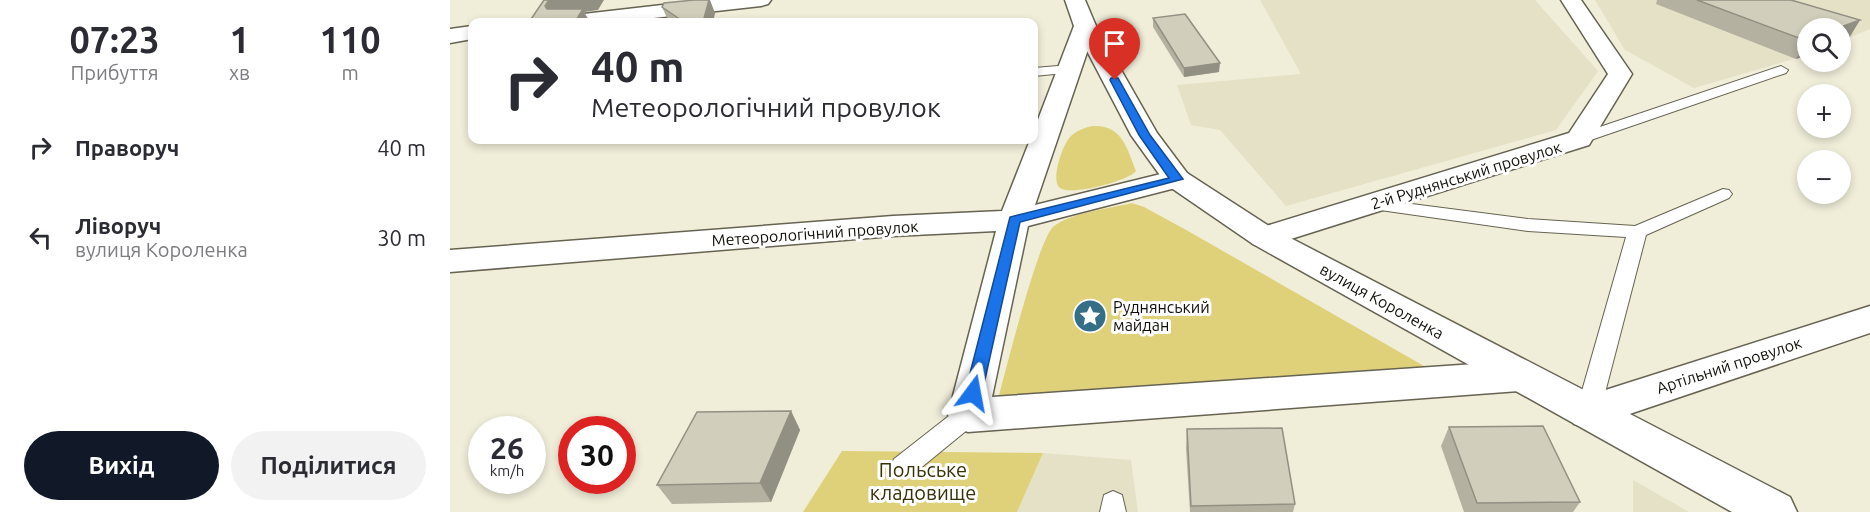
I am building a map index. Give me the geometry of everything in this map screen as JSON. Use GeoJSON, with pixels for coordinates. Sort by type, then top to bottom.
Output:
{"type":"FeatureCollection","features":[{"type":"Feature","properties":{"kind":"street"},"geometry":{"type":"LineString","coordinates":[[601,18],[761,0]]}},
{"type":"Feature","properties":{"kind":"street","name":"2-й Руднянський провулок"},"geometry":{"type":"LineString","coordinates":[[1264,237],[1579,139],[1620,74],[1571,0]]}},
{"type":"Feature","properties":{"kind":"street"},"geometry":{"type":"LineString","coordinates":[[1080,13],[1070,69],[1014,220],[968,415],[1519,376]]}},
{"type":"Feature","properties":{"kind":"street","name":"вулиця Короленка"},"geometry":{"type":"LineString","coordinates":[[1080,13],[1145,135],[1177,179],[1264,237],[1588,412],[1759,508]]}},
{"type":"Feature","properties":{"kind":"street"},"geometry":{"type":"LineString","coordinates":[[450,36],[468,34]]}},
{"type":"Feature","properties":{"kind":"street","name":"Метеорологічний провулок"},"geometry":{"type":"LineString","coordinates":[[456,264],[893,226],[1014,220],[1177,179]]}},
{"type":"Feature","properties":{"kind":"street","name":"Артільний провулок"},"geometry":{"type":"LineString","coordinates":[[1588,412],[1870,319]]}},
{"type":"Feature","properties":{"kind":"lane"},"geometry":{"type":"LineString","coordinates":[[1038,72],[1070,69]]}},
{"type":"Feature","properties":{"kind":"lane"},"geometry":{"type":"LineString","coordinates":[[1579,139],[1781,70]]}},
{"type":"Feature","properties":{"kind":"lane"},"geometry":{"type":"LineString","coordinates":[[1373,204],[1528,225],[1637,232],[1723,194]]}},
{"type":"Feature","properties":{"kind":"lane"},"geometry":{"type":"LineString","coordinates":[[1588,412],[1637,232]]}},
{"type":"Feature","properties":{"kind":"lane"},"geometry":{"type":"LineString","coordinates":[[903,467],[968,415]]}},
{"type":"Feature","properties":{"kind":"shaded area"},"geometry":{"type":"Polygon","coordinates":[[[1260,0],[1535,0],[1598,71],[1556,130],[1286,206],[1220,130],[1191,125],[1177,85],[1301,74],[1260,0]]]}},
{"type":"Feature","properties":{"kind":"shaded area"},"geometry":{"type":"Polygon","coordinates":[[[1595,0],[1870,0],[1870,29],[1851,37],[1851,18],[1797,18],[1797,58],[1694,88],[1625,50],[1595,0]]]}},
{"type":"Feature","properties":{"kind":"shaded area"},"geometry":{"type":"Polygon","coordinates":[[[1043,453],[1131,460],[1138,512],[1017,512],[1043,453]]]}},
{"type":"Feature","properties":{"kind":"shaded area"},"geometry":{"type":"Polygon","coordinates":[[[1633,480],[1689,512],[1633,512],[1633,480]]]}},
{"type":"Feature","properties":{"kind":"green space"},"geometry":{"type":"Polygon","coordinates":[[[1092,126],[1102,126],[1117,133],[1126,146],[1136,171],[1122,179],[1087,189],[1060,188],[1056,177],[1064,146],[1073,134],[1092,126]]]}},
{"type":"Feature","properties":{"kind":"green space"},"geometry":{"type":"Polygon","coordinates":[[[1132,203],[1188,231],[1431,370],[1093,390],[997,403],[1030,282],[1046,238],[1053,227],[1069,218],[1132,203]]]}},
{"type":"Feature","properties":{"kind":"green space","name":"Польське кладовище"},"geometry":{"type":"Polygon","coordinates":[[[842,451],[1043,453],[1017,512],[803,512],[842,451]]]}},
{"type":"Feature","properties":{"kind":"building"},"geometry":{"type":"Polygon","coordinates":[[[544,0],[549,0],[545,6],[547,9],[583,9],[577,18],[532,18],[544,0]]]}},
{"type":"Feature","properties":{"kind":"building"},"geometry":{"type":"Polygon","coordinates":[[[709,0],[704,18],[678,18],[662,7],[664,3],[709,0]]]}},
{"type":"Feature","properties":{"kind":"building"},"geometry":{"type":"Polygon","coordinates":[[[1697,0],[1791,0],[1860,20],[1851,23],[1851,18],[1797,18],[1797,37],[1697,0]]]}},
{"type":"Feature","properties":{"kind":"building"},"geometry":{"type":"Polygon","coordinates":[[[1185,14],[1220,63],[1184,68],[1153,18],[1185,14]]]}},
{"type":"Feature","properties":{"kind":"building"},"geometry":{"type":"Polygon","coordinates":[[[791,411],[760,483],[657,485],[697,412],[791,411]]]}},
{"type":"Feature","properties":{"kind":"building"},"geometry":{"type":"Polygon","coordinates":[[[1543,426],[1580,502],[1477,503],[1449,427],[1543,426]]]}},
{"type":"Feature","properties":{"kind":"building"},"geometry":{"type":"Polygon","coordinates":[[[1282,428],[1295,504],[1191,506],[1187,429],[1282,428]]]}},
{"type":"Feature","properties":{"kind":"place","name":"Руднянський майдан"},"geometry":{"type":"Point","coordinates":[1090,316]}},
{"type":"Feature","properties":{"kind":"route"},"geometry":{"type":"LineString","coordinates":[[973,393],[1014,220],[1177,179],[1145,135],[1115,80]]}}]}
